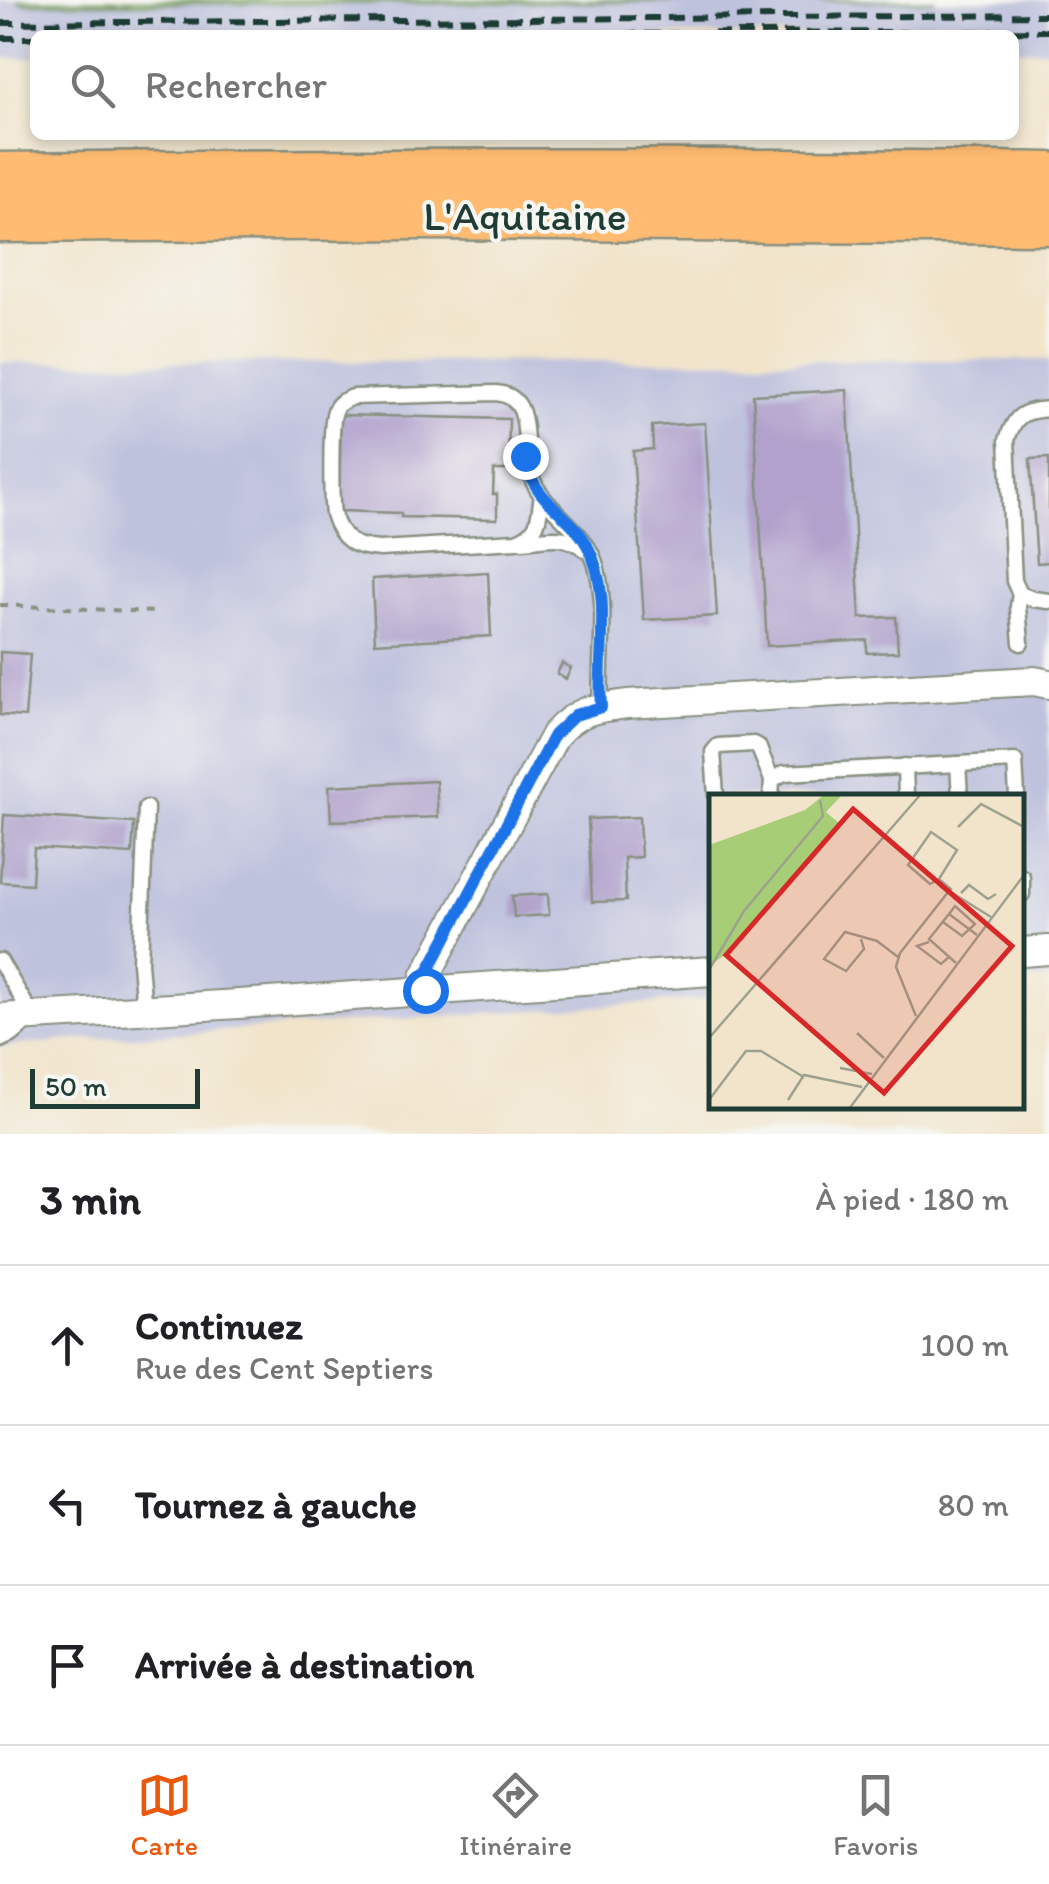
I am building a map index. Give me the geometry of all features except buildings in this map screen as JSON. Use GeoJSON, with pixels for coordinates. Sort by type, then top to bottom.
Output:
{"type":"FeatureCollection","features":[{"type":"Feature","properties":{"kind":"highway","name":"L'Aquitaine"},"geometry":{"type":"LineString","coordinates":[[0,178],[495,174],[1049,178]]}},
{"type":"Feature","properties":{"kind":"highway","name":"L'Aquitaine"},"geometry":{"type":"LineString","coordinates":[[0,217],[439,214],[1049,219]]}},
{"type":"Feature","properties":{"kind":"street"},"geometry":{"type":"LineString","coordinates":[[425,990],[425,977],[554,735],[575,715],[601,707],[1042,683]]}},
{"type":"Feature","properties":{"kind":"street"},"geometry":{"type":"LineString","coordinates":[[1024,952],[1049,950]]}},
{"type":"Feature","properties":{"kind":"street"},"geometry":{"type":"LineString","coordinates":[[0,1018],[709,972]]}},
{"type":"Feature","properties":{"kind":"lane"},"geometry":{"type":"LineString","coordinates":[[593,558],[571,540],[560,537],[380,549],[359,546],[338,527],[334,515],[334,412],[338,405],[353,397],[506,394],[517,401],[524,412],[525,456],[532,480],[582,537],[593,558],[597,566],[601,592],[601,707]]}},
{"type":"Feature","properties":{"kind":"lane"},"geometry":{"type":"LineString","coordinates":[[1021,643],[1007,440],[1012,423],[1021,415],[1049,409]]}},
{"type":"Feature","properties":{"kind":"lane"},"geometry":{"type":"LineString","coordinates":[[516,541],[536,529],[542,495]]}},
{"type":"Feature","properties":{"kind":"lane"},"geometry":{"type":"LineString","coordinates":[[1020,594],[1033,600],[1049,600]]}},
{"type":"Feature","properties":{"kind":"lane"},"geometry":{"type":"LineString","coordinates":[[716,794],[712,752],[718,746],[758,746],[772,788]]}},
{"type":"Feature","properties":{"kind":"lane"},"geometry":{"type":"LineString","coordinates":[[772,788],[784,773],[1014,761],[1017,794]]}},
{"type":"Feature","properties":{"kind":"lane"},"geometry":{"type":"LineString","coordinates":[[958,764],[960,794]]}},
{"type":"Feature","properties":{"kind":"lane"},"geometry":{"type":"LineString","coordinates":[[905,766],[906,794]]}},
{"type":"Feature","properties":{"kind":"lane"},"geometry":{"type":"LineString","coordinates":[[144,1010],[140,964],[146,808]]}},
{"type":"Feature","properties":{"kind":"lane"},"geometry":{"type":"LineString","coordinates":[[0,961],[33,1017],[0,1040]]}},
{"type":"Feature","properties":{"kind":"path"},"geometry":{"type":"LineString","coordinates":[[0,605],[155,612]]}},
{"type":"Feature","properties":{"kind":"shaded area"},"geometry":{"type":"Polygon","coordinates":[[[0,0],[332,4],[1049,0],[1049,50],[1019,50],[1019,30],[30,30],[30,58],[0,58],[0,0]]]}},
{"type":"Feature","properties":{"kind":"shaded area"},"geometry":{"type":"Polygon","coordinates":[[[1049,360],[1049,978],[1024,980],[1024,794],[709,794],[709,999],[0,1047],[0,363],[1049,360]]]}},
{"type":"Feature","properties":{"kind":"green space"},"geometry":{"type":"Polygon","coordinates":[[[18,0],[936,0],[332,4],[18,0]]]}},
{"type":"Feature","properties":{"kind":"railway"},"geometry":{"type":"LineString","coordinates":[[0,23],[1049,15]]}},
{"type":"Feature","properties":{"kind":"railway"},"geometry":{"type":"LineString","coordinates":[[1019,31],[1049,31]]}},
{"type":"Feature","properties":{"kind":"railway"},"geometry":{"type":"LineString","coordinates":[[0,38],[30,38]]}},
{"type":"Feature","properties":{"kind":"route"},"geometry":{"type":"LineString","coordinates":[[425,990],[425,977],[554,735],[575,715],[601,707],[601,592],[597,566],[582,537],[532,480],[525,456]]}}]}
